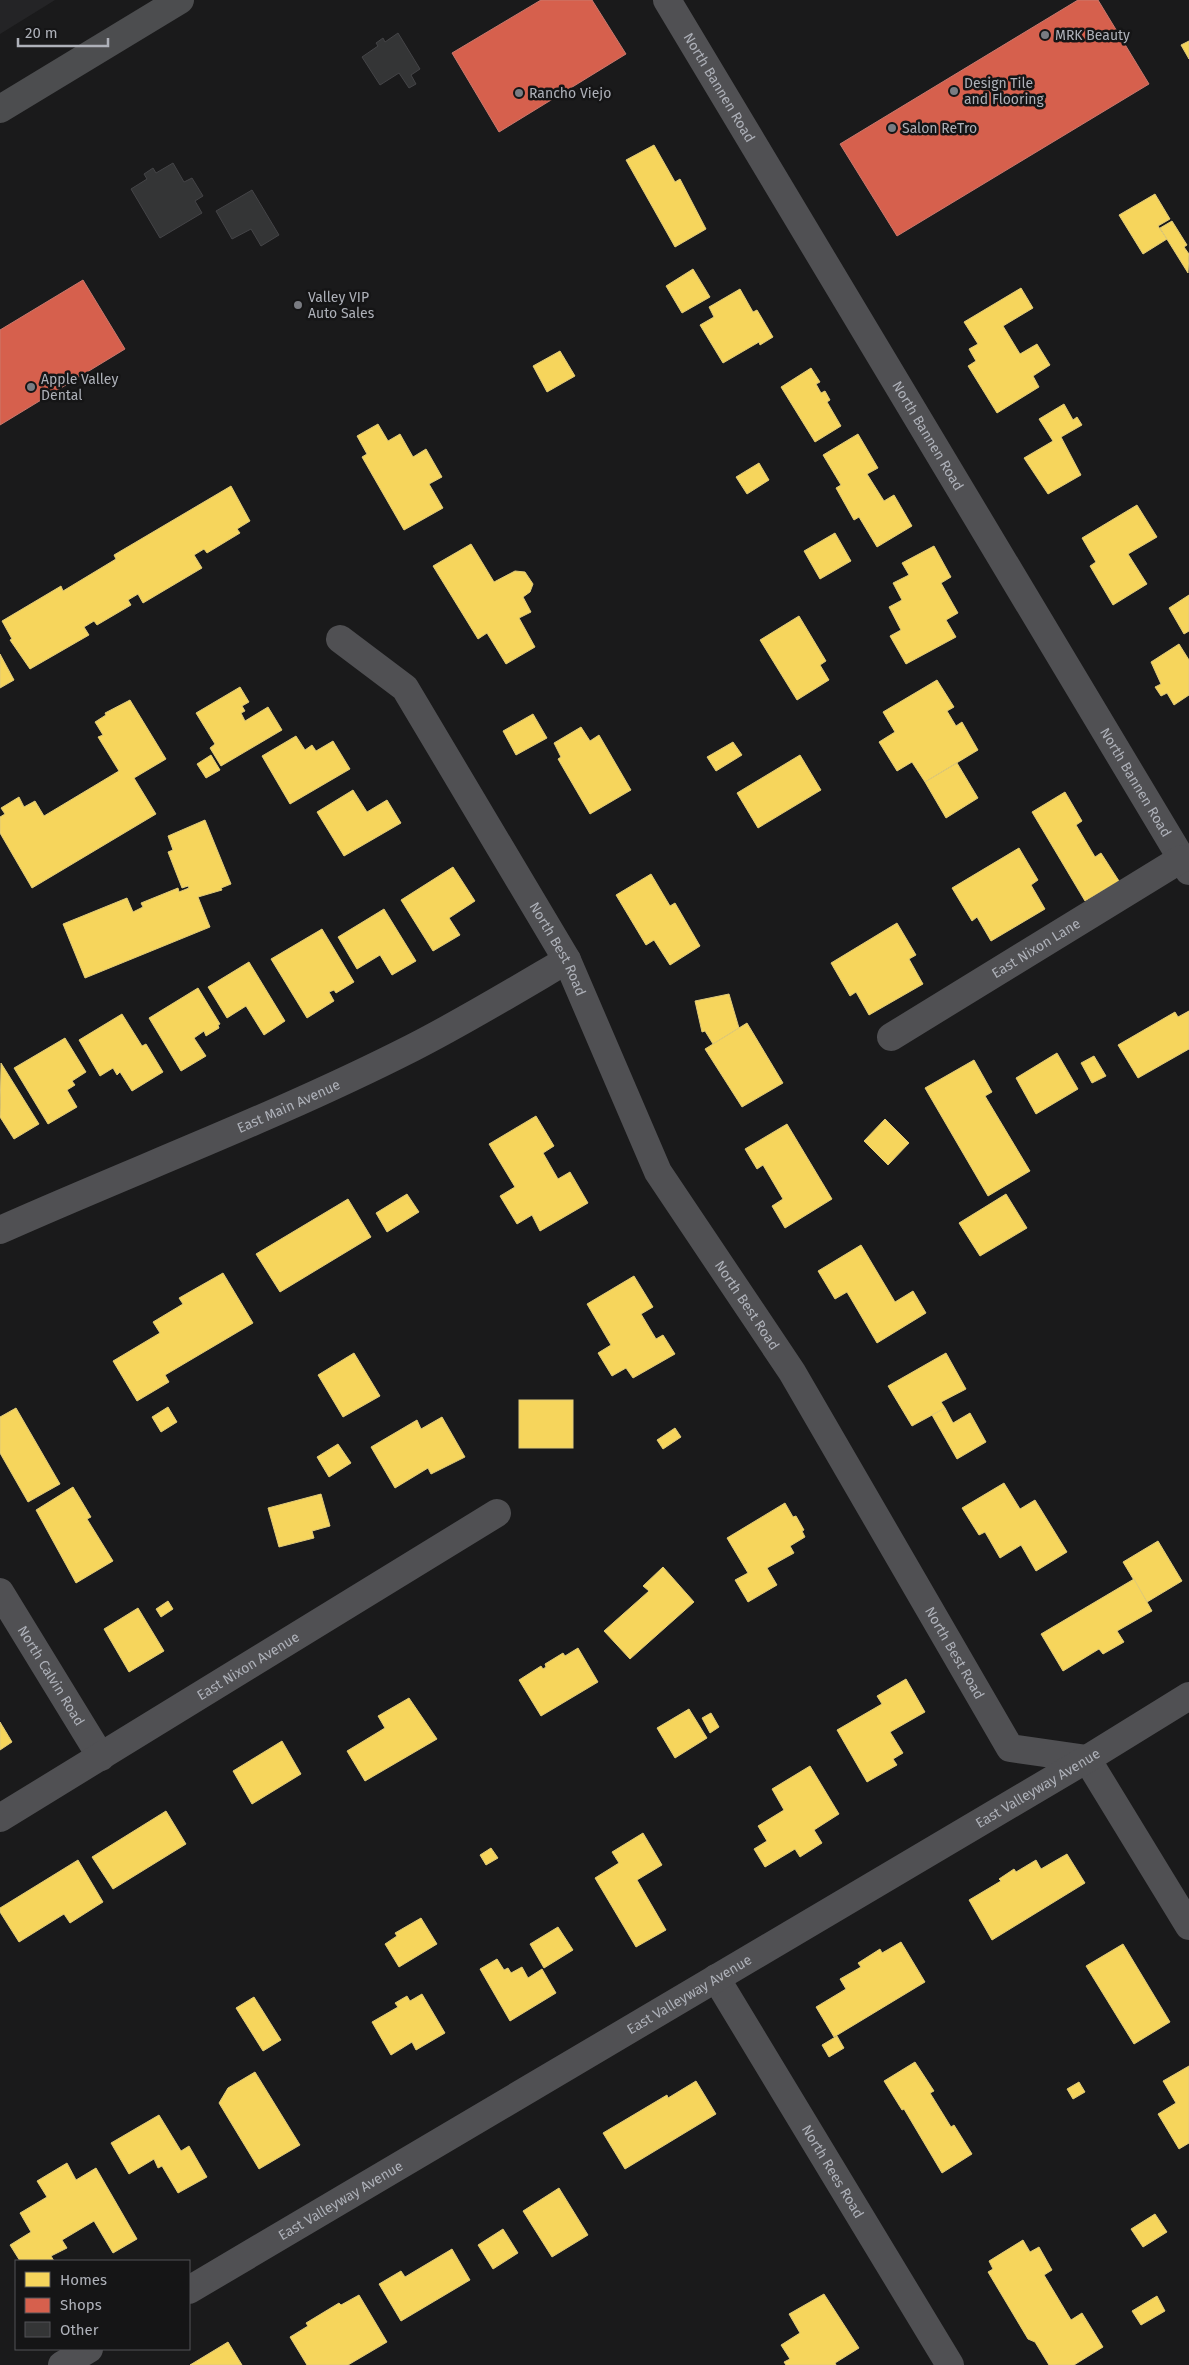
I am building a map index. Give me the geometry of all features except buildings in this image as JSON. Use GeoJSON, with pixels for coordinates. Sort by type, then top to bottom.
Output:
{"type":"FeatureCollection","features":[{"type":"Feature","properties":{"kind":"main road"},"geometry":{"type":"LineString","coordinates":[[0,109],[180,0]]}},
{"type":"Feature","properties":{"kind":"street","name":"North Bannen Road"},"geometry":{"type":"LineString","coordinates":[[667,0],[1185,865]]}},
{"type":"Feature","properties":{"kind":"street","name":"North Best Road"},"geometry":{"type":"LineString","coordinates":[[340,639],[405,688],[567,960],[658,1172],[792,1372],[1010,1748],[1087,1759]]}},
{"type":"Feature","properties":{"kind":"street","name":"East Nixon Lane"},"geometry":{"type":"LineString","coordinates":[[891,1037],[1185,865]]}},
{"type":"Feature","properties":{"kind":"street","name":"East Main Avenue"},"geometry":{"type":"LineString","coordinates":[[0,1230],[105,1183],[245,1125],[412,1048],[567,960]]}},
{"type":"Feature","properties":{"kind":"street","name":"East Nixon Avenue"},"geometry":{"type":"LineString","coordinates":[[0,1818],[101,1758],[497,1512]]}},
{"type":"Feature","properties":{"kind":"street","name":"North Calvin Road"},"geometry":{"type":"LineString","coordinates":[[0,1592],[101,1758]]}},
{"type":"Feature","properties":{"kind":"street","name":"East Valleyway Avenue"},"geometry":{"type":"LineString","coordinates":[[190,2289],[1087,1759],[1189,1696]]}},
{"type":"Feature","properties":{"kind":"street"},"geometry":{"type":"LineString","coordinates":[[1087,1759],[1189,1926]]}},
{"type":"Feature","properties":{"kind":"street","name":"North Rees Road"},"geometry":{"type":"LineString","coordinates":[[716,1978],[950,2365]]}},
{"type":"Feature","properties":{"kind":"shaded area"},"geometry":{"type":"Polygon","coordinates":[[[0,0],[55,0],[0,34],[0,0]]]}},
{"type":"Feature","properties":{"kind":"place","name":"MRK Beauty"},"geometry":{"type":"Point","coordinates":[1045,35]}},
{"type":"Feature","properties":{"kind":"place","name":"Design Tile and Flooring"},"geometry":{"type":"Point","coordinates":[954,91]}},
{"type":"Feature","properties":{"kind":"place","name":"Rancho Viejo"},"geometry":{"type":"Point","coordinates":[519,93]}},
{"type":"Feature","properties":{"kind":"place","name":"Salon ReTro"},"geometry":{"type":"Point","coordinates":[892,128]}},
{"type":"Feature","properties":{"kind":"place","name":"Valley VIP Auto Sales"},"geometry":{"type":"Point","coordinates":[298,305]}},
{"type":"Feature","properties":{"kind":"place","name":"Apple Valley Dental"},"geometry":{"type":"Point","coordinates":[31,387]}}]}
